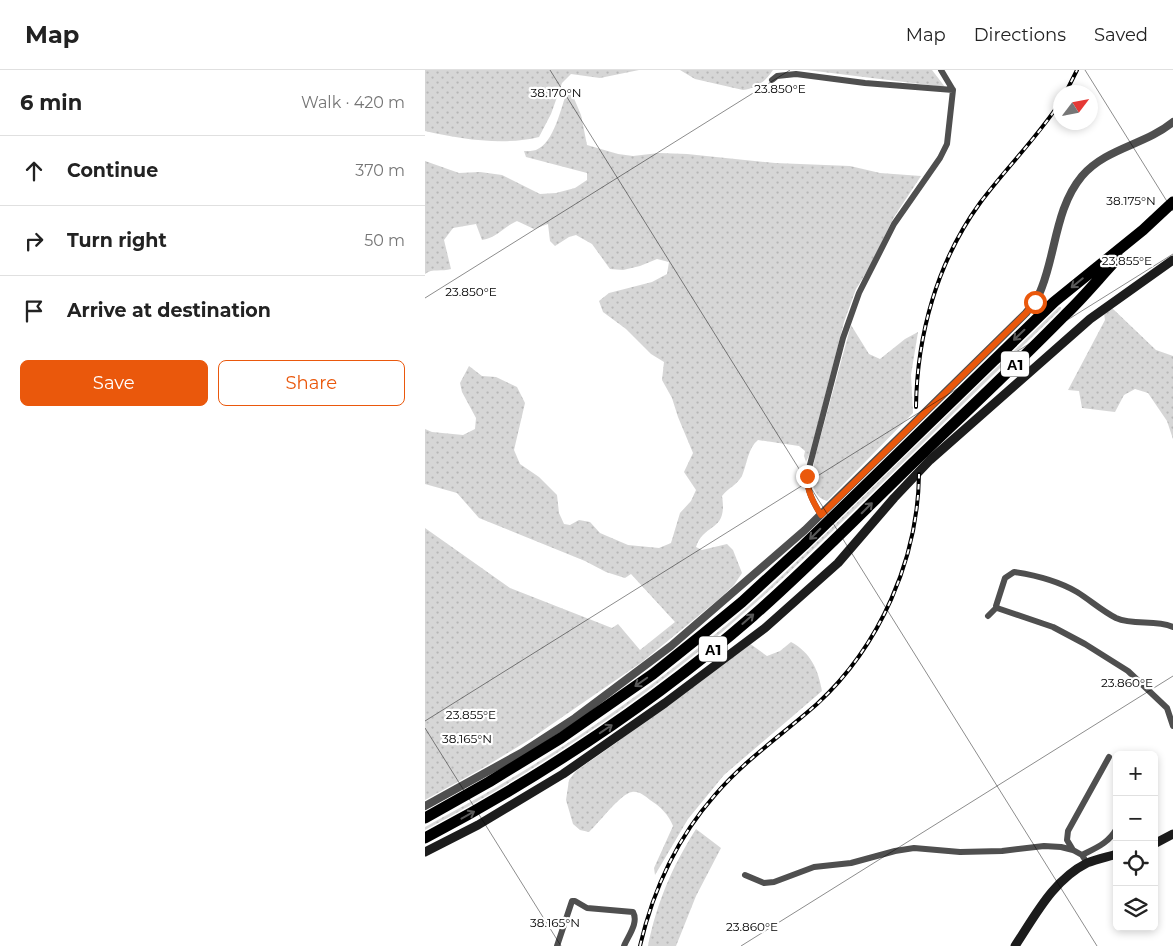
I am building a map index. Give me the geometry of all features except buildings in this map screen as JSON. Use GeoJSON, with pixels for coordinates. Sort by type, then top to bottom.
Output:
{"type":"FeatureCollection","features":[{"type":"Feature","properties":{"kind":"highway","name":"Α1"},"geometry":{"type":"LineString","coordinates":[[425,838],[498,798],[586,742],[664,688],[747,620],[816,558],[1066,314],[1143,231],[1173,202]]}},
{"type":"Feature","properties":{"kind":"highway","name":"Α1"},"geometry":{"type":"LineString","coordinates":[[425,818],[561,738],[653,674],[703,634],[804,545],[1054,302],[1143,231]]}},
{"type":"Feature","properties":{"kind":"main road"},"geometry":{"type":"LineString","coordinates":[[425,852],[486,820],[563,774],[665,703],[765,628],[837,563],[930,460],[1090,319],[1173,260]]}},
{"type":"Feature","properties":{"kind":"main road"},"geometry":{"type":"LineString","coordinates":[[1158,842],[1173,834]]}},
{"type":"Feature","properties":{"kind":"main road"},"geometry":{"type":"LineString","coordinates":[[1015,946],[1059,883],[1087,863],[1113,855]]}},
{"type":"Feature","properties":{"kind":"street"},"geometry":{"type":"LineString","coordinates":[[821,515],[807,487],[807,476],[843,338],[859,294],[894,224],[940,158],[947,144],[953,90],[941,70]]}},
{"type":"Feature","properties":{"kind":"street"},"geometry":{"type":"LineString","coordinates":[[772,80],[777,76],[796,74],[865,83],[953,90]]}},
{"type":"Feature","properties":{"kind":"street"},"geometry":{"type":"LineString","coordinates":[[425,806],[521,753],[575,718],[671,646],[821,515],[1026,313],[1042,287],[1069,196],[1083,175],[1109,154],[1161,131],[1173,122]]}},
{"type":"Feature","properties":{"kind":"street"},"geometry":{"type":"LineString","coordinates":[[988,616],[997,607],[996,603],[1005,578],[1014,572],[1062,585],[1075,591],[1111,615],[1123,620],[1136,624],[1166,624],[1173,627]]}},
{"type":"Feature","properties":{"kind":"street"},"geometry":{"type":"LineString","coordinates":[[997,607],[1053,627],[1085,644],[1127,671],[1170,706],[1173,726]]}},
{"type":"Feature","properties":{"kind":"street"},"geometry":{"type":"LineString","coordinates":[[1073,850],[1067,840],[1068,831],[1109,757]]}},
{"type":"Feature","properties":{"kind":"street"},"geometry":{"type":"LineString","coordinates":[[1082,854],[1101,846],[1113,835]]}},
{"type":"Feature","properties":{"kind":"street"},"geometry":{"type":"LineString","coordinates":[[745,875],[759,882],[774,882],[814,867],[857,862],[895,851],[914,848],[960,852],[1001,851],[1043,846],[1073,850],[1082,854],[1087,863]]}},
{"type":"Feature","properties":{"kind":"street"},"geometry":{"type":"LineString","coordinates":[[557,946],[571,901],[575,901],[587,908],[633,912],[636,916],[635,923],[624,946]]}},
{"type":"Feature","properties":{"kind":"shaded area"},"geometry":{"type":"Polygon","coordinates":[[[425,70],[639,70],[600,78],[571,74],[562,83],[551,114],[539,137],[525,140],[497,141],[452,137],[425,131],[425,70]]]}},
{"type":"Feature","properties":{"kind":"shaded area"},"geometry":{"type":"Polygon","coordinates":[[[680,70],[773,70],[760,84],[743,90],[695,79],[680,70]]]}},
{"type":"Feature","properties":{"kind":"shaded area"},"geometry":{"type":"Polygon","coordinates":[[[807,70],[932,70],[945,87],[807,70]]]}},
{"type":"Feature","properties":{"kind":"shaded area"},"geometry":{"type":"Polygon","coordinates":[[[570,89],[581,115],[587,145],[618,154],[633,156],[659,153],[687,154],[775,163],[850,166],[880,173],[921,176],[894,217],[869,268],[856,289],[844,322],[811,451],[806,462],[805,451],[799,446],[758,440],[750,452],[742,476],[722,496],[723,508],[719,522],[704,534],[696,547],[702,550],[727,544],[733,550],[742,573],[734,585],[642,662],[529,740],[425,800],[425,528],[510,588],[612,628],[618,624],[640,650],[675,622],[631,574],[625,578],[606,572],[585,561],[479,518],[457,493],[425,484],[425,429],[432,432],[463,435],[475,429],[476,418],[462,392],[460,383],[469,366],[482,376],[496,377],[517,387],[525,403],[514,450],[520,464],[539,477],[557,495],[559,513],[564,524],[570,525],[579,520],[590,522],[600,533],[628,545],[659,548],[671,543],[680,513],[691,501],[696,490],[684,472],[693,453],[672,398],[662,380],[664,362],[651,354],[626,329],[603,312],[599,301],[609,293],[652,282],[667,274],[669,262],[657,259],[623,270],[610,269],[592,244],[576,235],[555,246],[550,241],[548,224],[534,229],[517,221],[492,237],[482,240],[476,224],[453,228],[444,240],[451,269],[431,271],[425,274],[425,161],[459,173],[480,172],[502,175],[540,194],[556,193],[575,188],[587,180],[587,173],[526,157],[524,151],[536,150],[548,140],[556,124],[567,91],[570,89]]]}},
{"type":"Feature","properties":{"kind":"shaded area"},"geometry":{"type":"Polygon","coordinates":[[[1059,307],[1061,309],[831,532],[771,589],[709,643],[642,695],[571,744],[499,789],[425,830],[425,827],[536,764],[607,717],[708,640],[789,569],[1059,307]]]}},
{"type":"Feature","properties":{"kind":"shaded area"},"geometry":{"type":"Polygon","coordinates":[[[1112,308],[1156,350],[1173,356],[1173,439],[1167,421],[1148,393],[1135,389],[1124,395],[1115,412],[1082,408],[1079,391],[1068,390],[1105,320],[1104,313],[1112,308]]]}},
{"type":"Feature","properties":{"kind":"shaded area"},"geometry":{"type":"Polygon","coordinates":[[[851,325],[869,354],[880,359],[905,339],[918,332],[911,375],[913,413],[827,501],[816,494],[813,482],[813,469],[851,325]]]}},
{"type":"Feature","properties":{"kind":"shaded area"},"geometry":{"type":"Polygon","coordinates":[[[791,642],[804,651],[813,662],[822,691],[724,775],[688,819],[655,875],[654,868],[673,826],[664,811],[644,795],[632,792],[622,797],[589,832],[580,830],[573,824],[566,800],[569,780],[576,771],[749,643],[767,656],[780,651],[791,642]]]}},
{"type":"Feature","properties":{"kind":"shaded area"},"geometry":{"type":"Polygon","coordinates":[[[696,829],[721,848],[696,896],[676,946],[648,946],[666,885],[696,829]]]}},
{"type":"Feature","properties":{"kind":"railway"},"geometry":{"type":"LineString","coordinates":[[1070,85],[1077,70]]}},
{"type":"Feature","properties":{"kind":"railway"},"geometry":{"type":"LineString","coordinates":[[916,407],[917,380],[925,326],[941,274],[952,250],[980,203],[1053,112]]}},
{"type":"Feature","properties":{"kind":"railway"},"geometry":{"type":"LineString","coordinates":[[640,946],[659,885],[678,847],[701,812],[739,770],[817,704],[859,656],[877,628],[903,569],[917,506],[919,474]]}},
{"type":"Feature","properties":{"kind":"route"},"geometry":{"type":"LineString","coordinates":[[807,476],[807,487],[821,515],[1035,302]]}}]}
